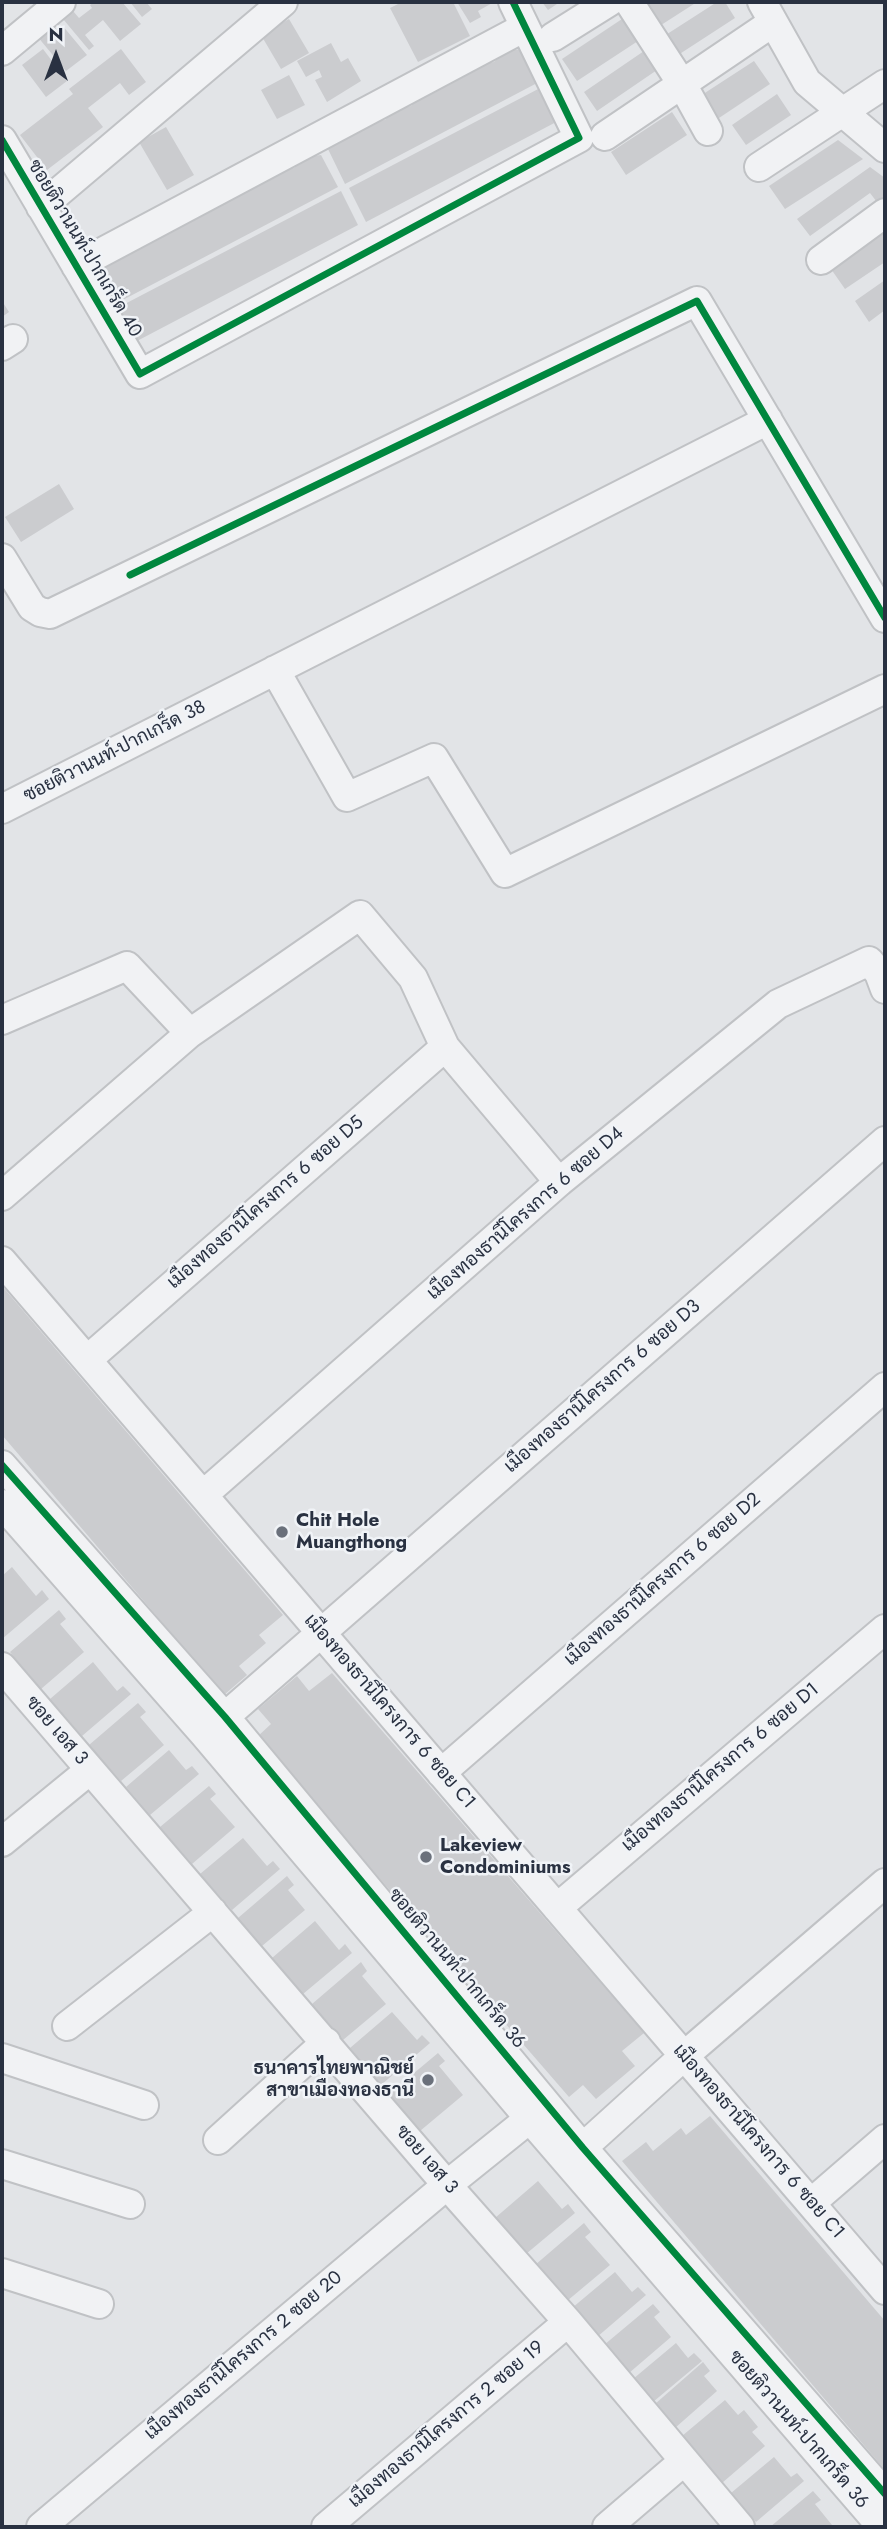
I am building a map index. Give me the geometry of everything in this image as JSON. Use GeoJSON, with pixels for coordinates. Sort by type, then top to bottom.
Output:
{"type":"FeatureCollection","features":[{"type":"Feature","properties":{"kind":"street"},"geometry":{"type":"LineString","coordinates":[[2,51],[61,2]]}},
{"type":"Feature","properties":{"kind":"street"},"geometry":{"type":"LineString","coordinates":[[41,207],[283,2]]}},
{"type":"Feature","properties":{"kind":"street"},"geometry":{"type":"LineString","coordinates":[[553,37],[609,2]]}},
{"type":"Feature","properties":{"kind":"street"},"geometry":{"type":"LineString","coordinates":[[629,2],[682,84],[708,131]]}},
{"type":"Feature","properties":{"kind":"street"},"geometry":{"type":"LineString","coordinates":[[605,136],[682,84],[770,9],[807,82],[885,148]]}},
{"type":"Feature","properties":{"kind":"street"},"geometry":{"type":"LineString","coordinates":[[76,265],[519,14]]}},
{"type":"Feature","properties":{"kind":"street","name":"ซอยติวานนท์-ปากเกร็ด 40"},"geometry":{"type":"LineString","coordinates":[[2,141],[140,374],[579,138],[519,14]]}},
{"type":"Feature","properties":{"kind":"street"},"geometry":{"type":"LineString","coordinates":[[759,167],[885,84]]}},
{"type":"Feature","properties":{"kind":"street"},"geometry":{"type":"LineString","coordinates":[[821,260],[885,213]]}},
{"type":"Feature","properties":{"kind":"street"},"geometry":{"type":"LineString","coordinates":[[2,558],[32,607],[50,614],[697,301],[885,618]]}},
{"type":"Feature","properties":{"kind":"street","name":"ซอยติวานนท์-ปากเกร็ด 38"},"geometry":{"type":"LineString","coordinates":[[2,810],[768,420]]}},
{"type":"Feature","properties":{"kind":"street"},"geometry":{"type":"LineString","coordinates":[[275,670],[347,797],[434,758],[505,873],[885,689]]}},
{"type":"Feature","properties":{"kind":"street"},"geometry":{"type":"LineString","coordinates":[[2,1196],[190,1033],[360,915],[413,978],[445,1047],[559,1182]]}},
{"type":"Feature","properties":{"kind":"street","name":"เมืองทองธานีโครงการ 6 ซอย D4"},"geometry":{"type":"LineString","coordinates":[[203,1496],[559,1182],[778,1004],[869,961],[879,973],[885,989]]}},
{"type":"Feature","properties":{"kind":"street"},"geometry":{"type":"LineString","coordinates":[[2,1020],[127,966],[190,1033]]}},
{"type":"Feature","properties":{"kind":"street","name":"เมืองทองธานีโครงการ 6 ซอย D5"},"geometry":{"type":"LineString","coordinates":[[87,1360],[445,1047]]}},
{"type":"Feature","properties":{"kind":"street","name":"เมืองทองธานีโครงการ 6 ซอย D3"},"geometry":{"type":"LineString","coordinates":[[215,1726],[885,1141]]}},
{"type":"Feature","properties":{"kind":"street","name":"เมืองทองธานีโครงการ 6 ซอย C1"},"geometry":{"type":"LineString","coordinates":[[2,1261],[885,2290]]}},
{"type":"Feature","properties":{"kind":"street","name":"เมืองทองธานีโครงการ 6 ซอย D2"},"geometry":{"type":"LineString","coordinates":[[441,1773],[885,1387]]}},
{"type":"Feature","properties":{"kind":"street","name":"ซอยติวานนท์-ปากเกร็ด 36"},"geometry":{"type":"LineString","coordinates":[[2,1465],[215,1726],[575,2155],[882,2527]]}},
{"type":"Feature","properties":{"kind":"street","name":"ซอยติวานนท์-ปากเกร็ด 36"},"geometry":{"type":"LineString","coordinates":[[2,1504],[215,1726]]}},
{"type":"Feature","properties":{"kind":"street","name":"เมืองทองธานีโครงการ 6 ซอย D1"},"geometry":{"type":"LineString","coordinates":[[557,1908],[885,1629]]}},
{"type":"Feature","properties":{"kind":"street","name":"ซอย เอส 3"},"geometry":{"type":"LineString","coordinates":[[2,1667],[568,2322],[740,2527]]}},
{"type":"Feature","properties":{"kind":"street"},"geometry":{"type":"LineString","coordinates":[[2,1842],[90,1770]]}},
{"type":"Feature","properties":{"kind":"street"},"geometry":{"type":"LineString","coordinates":[[575,2155],[684,2056],[885,1883]]}},
{"type":"Feature","properties":{"kind":"street"},"geometry":{"type":"LineString","coordinates":[[67,2026],[213,1912]]}},
{"type":"Feature","properties":{"kind":"street"},"geometry":{"type":"LineString","coordinates":[[218,2140],[326,2042]]}},
{"type":"Feature","properties":{"kind":"street"},"geometry":{"type":"LineString","coordinates":[[2,2058],[144,2105]]}},
{"type":"Feature","properties":{"kind":"street","name":"เมืองทองธานีโครงการ 2 ซอย 20"},"geometry":{"type":"LineString","coordinates":[[41,2527],[538,2111]]}},
{"type":"Feature","properties":{"kind":"street"},"geometry":{"type":"LineString","coordinates":[[811,2203],[885,2138]]}},
{"type":"Feature","properties":{"kind":"street","name":"ซอยติวานนท์-ปากเกร็ด 36"},"geometry":{"type":"LineString","coordinates":[[575,2155],[885,2494]]}},
{"type":"Feature","properties":{"kind":"street"},"geometry":{"type":"LineString","coordinates":[[2,2164],[130,2204]]}},
{"type":"Feature","properties":{"kind":"street"},"geometry":{"type":"LineString","coordinates":[[2,2273],[99,2304]]}},
{"type":"Feature","properties":{"kind":"street","name":"เมืองทองธานีโครงการ 2 ซอย 19"},"geometry":{"type":"LineString","coordinates":[[326,2527],[568,2322]]}},
{"type":"Feature","properties":{"kind":"street"},"geometry":{"type":"LineString","coordinates":[[607,2527],[684,2461]]}},
{"type":"Feature","properties":{"kind":"building"},"geometry":{"type":"Polygon","coordinates":[[[94,2],[122,2],[141,24],[120,41],[103,20],[85,35],[94,46],[89,50],[63,19],[73,11],[79,18],[92,8],[90,5],[94,2]]]}},
{"type":"Feature","properties":{"kind":"building"},"geometry":{"type":"Polygon","coordinates":[[[130,2],[146,2],[152,9],[142,17],[130,2]]]}},
{"type":"Feature","properties":{"kind":"building"},"geometry":{"type":"Polygon","coordinates":[[[402,2],[453,2],[470,36],[418,62],[390,8],[402,2]]]}},
{"type":"Feature","properties":{"kind":"building"},"geometry":{"type":"Polygon","coordinates":[[[457,2],[494,2],[478,11],[481,17],[470,23],[457,2]]]}},
{"type":"Feature","properties":{"kind":"building"},"geometry":{"type":"Polygon","coordinates":[[[542,2],[560,2],[548,10],[542,2]]]}},
{"type":"Feature","properties":{"kind":"building"},"geometry":{"type":"Polygon","coordinates":[[[647,2],[697,2],[658,27],[643,5],[647,2]]]}},
{"type":"Feature","properties":{"kind":"building"},"geometry":{"type":"Polygon","coordinates":[[[717,2],[725,2],[735,18],[675,57],[661,38],[717,2]]]}},
{"type":"Feature","properties":{"kind":"building"},"geometry":{"type":"Polygon","coordinates":[[[289,19],[309,53],[281,69],[261,35],[289,19]]]}},
{"type":"Feature","properties":{"kind":"building"},"geometry":{"type":"Polygon","coordinates":[[[622,19],[638,41],[577,81],[562,59],[622,19]]]}},
{"type":"Feature","properties":{"kind":"building"},"geometry":{"type":"Polygon","coordinates":[[[52,23],[57,30],[62,25],[87,55],[66,71],[37,36],[52,23]]]}},
{"type":"Feature","properties":{"kind":"building"},"geometry":{"type":"Polygon","coordinates":[[[331,43],[341,62],[348,58],[361,81],[327,102],[315,80],[322,77],[319,70],[306,77],[297,61],[331,43]]]}},
{"type":"Feature","properties":{"kind":"building"},"geometry":{"type":"Polygon","coordinates":[[[43,49],[67,81],[46,97],[22,65],[43,49]]]}},
{"type":"Feature","properties":{"kind":"building"},"geometry":{"type":"Polygon","coordinates":[[[121,49],[146,82],[129,95],[120,83],[88,108],[103,127],[47,170],[20,135],[73,94],[69,89],[121,49]]]}},
{"type":"Feature","properties":{"kind":"building"},"geometry":{"type":"Polygon","coordinates":[[[522,49],[539,82],[345,184],[328,149],[339,138],[356,134],[366,122],[385,120],[394,109],[411,106],[421,94],[438,90],[448,81],[464,77],[477,65],[494,62],[505,51],[522,49]]]}},
{"type":"Feature","properties":{"kind":"building"},"geometry":{"type":"Polygon","coordinates":[[[644,51],[657,70],[597,111],[584,92],[644,51]]]}},
{"type":"Feature","properties":{"kind":"building"},"geometry":{"type":"Polygon","coordinates":[[[754,61],[770,84],[710,124],[694,100],[754,61]]]}},
{"type":"Feature","properties":{"kind":"building"},"geometry":{"type":"Polygon","coordinates":[[[289,75],[305,105],[277,119],[261,90],[289,75]]]}},
{"type":"Feature","properties":{"kind":"building"},"geometry":{"type":"Polygon","coordinates":[[[542,87],[560,120],[366,222],[349,188],[542,87]]]}},
{"type":"Feature","properties":{"kind":"building"},"geometry":{"type":"Polygon","coordinates":[[[777,94],[791,115],[746,145],[732,125],[777,94]]]}},
{"type":"Feature","properties":{"kind":"building"},"geometry":{"type":"Polygon","coordinates":[[[672,112],[687,135],[626,175],[611,152],[672,112]]]}},
{"type":"Feature","properties":{"kind":"building"},"geometry":{"type":"Polygon","coordinates":[[[166,127],[194,175],[167,190],[139,142],[166,127]]]}},
{"type":"Feature","properties":{"kind":"building"},"geometry":{"type":"Polygon","coordinates":[[[838,140],[863,159],[785,209],[769,186],[838,140]]]}},
{"type":"Feature","properties":{"kind":"building"},"geometry":{"type":"Polygon","coordinates":[[[321,155],[338,187],[117,303],[101,268],[138,242],[157,239],[165,229],[184,225],[193,212],[248,185],[266,181],[276,171],[294,168],[305,157],[321,155]]]}},
{"type":"Feature","properties":{"kind":"building"},"geometry":{"type":"Polygon","coordinates":[[[870,167],[885,178],[885,202],[880,206],[870,193],[810,236],[797,219],[870,167]]]}},
{"type":"Feature","properties":{"kind":"building"},"geometry":{"type":"Polygon","coordinates":[[[341,191],[358,225],[137,341],[119,307],[341,191]]]}},
{"type":"Feature","properties":{"kind":"building"},"geometry":{"type":"Polygon","coordinates":[[[885,232],[885,262],[845,289],[831,269],[885,232]]]}},
{"type":"Feature","properties":{"kind":"building"},"geometry":{"type":"Polygon","coordinates":[[[885,280],[885,310],[869,322],[855,301],[885,280]]]}},
{"type":"Feature","properties":{"kind":"building"},"geometry":{"type":"Polygon","coordinates":[[[2,301],[9,312],[2,317],[2,301]]]}},
{"type":"Feature","properties":{"kind":"building"},"geometry":{"type":"Polygon","coordinates":[[[59,484],[74,509],[21,542],[5,517],[59,484]]]}},
{"type":"Feature","properties":{"kind":"building"},"geometry":{"type":"Polygon","coordinates":[[[2,1286],[283,1615],[259,1635],[266,1643],[239,1666],[247,1675],[224,1695],[2,1435],[2,1286]]]}},
{"type":"Feature","properties":{"kind":"building"},"geometry":{"type":"Polygon","coordinates":[[[12,1567],[36,1596],[42,1590],[49,1599],[2,1639],[2,1576],[12,1567]]]}},
{"type":"Feature","properties":{"kind":"building"},"geometry":{"type":"Polygon","coordinates":[[[59,1610],[66,1619],[60,1624],[84,1652],[41,1689],[10,1652],[59,1610]]]}},
{"type":"Feature","properties":{"kind":"building"},"geometry":{"type":"Polygon","coordinates":[[[93,1662],[117,1691],[123,1686],[131,1694],[82,1736],[50,1699],[93,1662]]]}},
{"type":"Feature","properties":{"kind":"building","name":"Lakeview Condominiums"},"geometry":{"type":"Polygon","coordinates":[[[332,1673],[644,2033],[622,2051],[635,2066],[596,2099],[583,2085],[569,2097],[257,1737],[271,1724],[258,1709],[297,1676],[309,1691],[332,1673]]]}},
{"type":"Feature","properties":{"kind":"building"},"geometry":{"type":"Polygon","coordinates":[[[138,1703],[146,1712],[140,1717],[164,1745],[121,1781],[89,1745],[138,1703]]]}},
{"type":"Feature","properties":{"kind":"building"},"geometry":{"type":"Polygon","coordinates":[[[169,1750],[186,1770],[192,1766],[199,1774],[150,1815],[126,1787],[169,1750]]]}},
{"type":"Feature","properties":{"kind":"building"},"geometry":{"type":"Polygon","coordinates":[[[209,1786],[216,1794],[210,1799],[235,1827],[192,1864],[160,1827],[209,1786]]]}},
{"type":"Feature","properties":{"kind":"building"},"geometry":{"type":"Polygon","coordinates":[[[243,1838],[267,1866],[273,1861],[280,1869],[232,1910],[200,1874],[243,1838]]]}},
{"type":"Feature","properties":{"kind":"building"},"geometry":{"type":"Polygon","coordinates":[[[287,1876],[294,1885],[288,1890],[305,1910],[262,1946],[238,1918],[287,1876]]]}},
{"type":"Feature","properties":{"kind":"building"},"geometry":{"type":"Polygon","coordinates":[[[315,1921],[339,1950],[345,1944],[352,1953],[303,1994],[272,1958],[315,1921]]]}},
{"type":"Feature","properties":{"kind":"building"},"geometry":{"type":"Polygon","coordinates":[[[361,1962],[367,1971],[362,1976],[386,2004],[343,2040],[312,2004],[361,1962]]]}},
{"type":"Feature","properties":{"kind":"building"},"geometry":{"type":"Polygon","coordinates":[[[392,2012],[417,2040],[422,2035],[430,2043],[381,2085],[350,2048],[392,2012]]]}},
{"type":"Feature","properties":{"kind":"building","name":"ธนาคารไทยพาณิชย์ สาขาเมืองทองธานี"},"geometry":{"type":"Polygon","coordinates":[[[438,2053],[445,2061],[439,2066],[463,2095],[420,2131],[389,2094],[438,2053]]]}},
{"type":"Feature","properties":{"kind":"building"},"geometry":{"type":"Polygon","coordinates":[[[710,2116],[885,2321],[885,2470],[622,2161],[646,2142],[653,2151],[681,2128],[686,2135],[710,2116]]]}},
{"type":"Feature","properties":{"kind":"building"},"geometry":{"type":"Polygon","coordinates":[[[538,2181],[562,2209],[568,2204],[575,2213],[526,2254],[495,2218],[538,2181]]]}},
{"type":"Feature","properties":{"kind":"building"},"geometry":{"type":"Polygon","coordinates":[[[584,2223],[591,2232],[585,2237],[610,2265],[567,2301],[535,2265],[584,2223]]]}},
{"type":"Feature","properties":{"kind":"building"},"geometry":{"type":"Polygon","coordinates":[[[615,2272],[632,2292],[638,2287],[646,2295],[597,2337],[572,2308],[615,2272]]]}},
{"type":"Feature","properties":{"kind":"building"},"geometry":{"type":"Polygon","coordinates":[[[653,2304],[660,2312],[654,2317],[671,2337],[629,2373],[604,2345],[653,2304]]]}},
{"type":"Feature","properties":{"kind":"building"},"geometry":{"type":"Polygon","coordinates":[[[676,2343],[688,2358],[694,2353],[702,2361],[653,2402],[633,2379],[676,2343]]]}},
{"type":"Feature","properties":{"kind":"building"},"geometry":{"type":"Polygon","coordinates":[[[703,2362],[710,2371],[704,2376],[717,2391],[675,2428],[655,2404],[703,2362]]]}},
{"type":"Feature","properties":{"kind":"building"},"geometry":{"type":"Polygon","coordinates":[[[725,2400],[738,2415],[744,2410],[758,2427],[752,2432],[765,2446],[722,2483],[682,2436],[725,2400]]]}},
{"type":"Feature","properties":{"kind":"building"},"geometry":{"type":"Polygon","coordinates":[[[774,2457],[791,2477],[797,2473],[804,2481],[756,2522],[731,2493],[774,2457]]]}},
{"type":"Feature","properties":{"kind":"building"},"geometry":{"type":"Polygon","coordinates":[[[813,2491],[821,2500],[815,2504],[832,2525],[770,2527],[813,2491]]]}},
{"type":"Feature","properties":{"kind":"cycle path"},"geometry":{"type":"LineString","coordinates":[[2,140],[140,374],[579,138],[513,2]]}},
{"type":"Feature","properties":{"kind":"cycle path"},"geometry":{"type":"LineString","coordinates":[[130,575],[697,301],[885,618]]}},
{"type":"Feature","properties":{"kind":"cycle path"},"geometry":{"type":"LineString","coordinates":[[2,1465],[225,1717],[583,2148],[885,2494]]}},
{"type":"Feature","properties":{"kind":"place","name":"Chit Hole Muangthong"},"geometry":{"type":"Point","coordinates":[282,1532]}},
{"type":"Feature","properties":{"kind":"place","name":"Lakeview Condominiums"},"geometry":{"type":"Point","coordinates":[426,1857]}},
{"type":"Feature","properties":{"kind":"place","name":"ธนาคารไทยพาณิชย์ สาขาเมืองทองธานี"},"geometry":{"type":"Point","coordinates":[428,2080]}}]}
